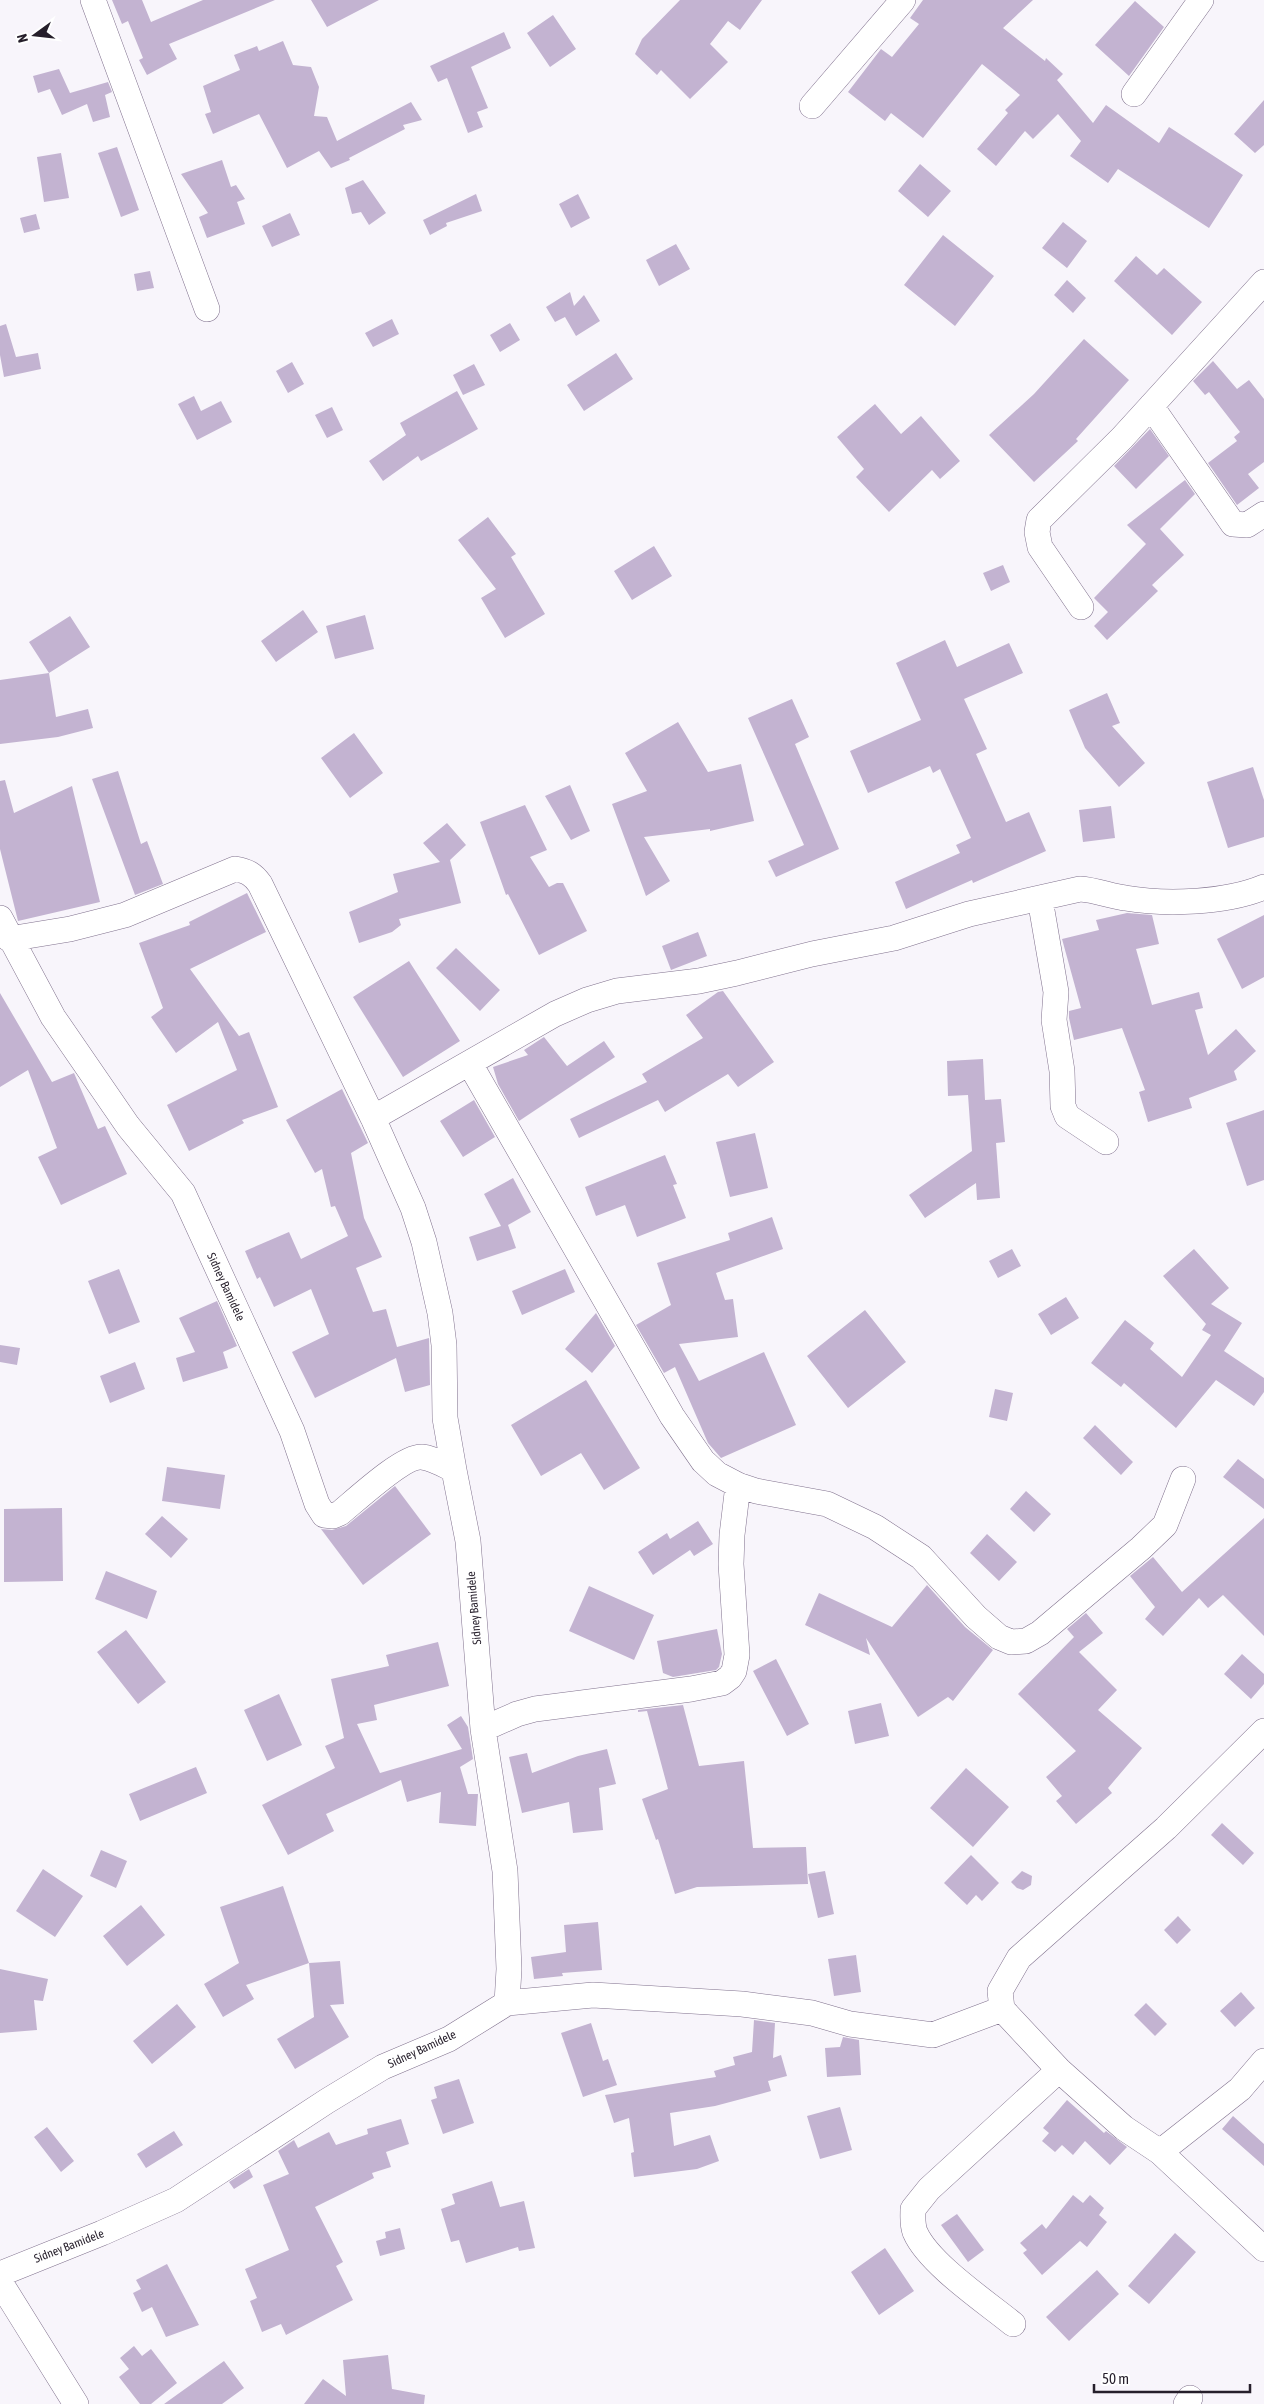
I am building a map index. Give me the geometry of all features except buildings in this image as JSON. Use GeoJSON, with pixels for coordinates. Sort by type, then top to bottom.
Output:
{"type":"FeatureCollection","features":[{"type":"Feature","properties":{"kind":"street"},"geometry":{"type":"LineString","coordinates":[[92,0],[207,309]]}},
{"type":"Feature","properties":{"kind":"street"},"geometry":{"type":"LineString","coordinates":[[812,106],[903,0]]}},
{"type":"Feature","properties":{"kind":"street"},"geometry":{"type":"LineString","coordinates":[[1134,94],[1201,0]]}},
{"type":"Feature","properties":{"kind":"street"},"geometry":{"type":"LineString","coordinates":[[1081,607],[1040,547],[1037,532],[1039,520],[1122,438],[1264,282]]}},
{"type":"Feature","properties":{"kind":"street"},"geometry":{"type":"LineString","coordinates":[[1151,406],[1233,524],[1247,525],[1264,514]]}},
{"type":"Feature","properties":{"kind":"street"},"geometry":{"type":"LineString","coordinates":[[5,929],[70,929],[125,915],[235,869],[254,875],[373,1118],[413,1208],[424,1242],[440,1313],[444,1345],[445,1418],[454,1470]]}},
{"type":"Feature","properties":{"kind":"street"},"geometry":{"type":"LineString","coordinates":[[373,1118],[555,1014],[587,1000],[617,991],[737,973],[812,954],[894,938],[970,914],[1080,889],[1091,889],[1126,898],[1168,901],[1215,899],[1264,887]]}},
{"type":"Feature","properties":{"kind":"street"},"geometry":{"type":"LineString","coordinates":[[1040,899],[1056,992],[1054,1020],[1062,1071],[1063,1106],[1067,1116],[1106,1142]]}},
{"type":"Feature","properties":{"kind":"street","name":"Sidney Bamidele"},"geometry":{"type":"LineString","coordinates":[[0,2274],[102,2233],[176,2200],[375,2072],[449,2039],[507,2003],[509,1969],[505,1871],[483,1729],[468,1541],[454,1470],[431,1458],[420,1456],[411,1458],[383,1477],[340,1513],[333,1516],[324,1515],[318,1504],[292,1431],[183,1193],[128,1126],[52,1017],[5,929]]}},
{"type":"Feature","properties":{"kind":"street"},"geometry":{"type":"LineString","coordinates":[[470,1064],[672,1416],[703,1461],[718,1474],[738,1485],[756,1491],[827,1504],[875,1527],[921,1558],[976,1617],[999,1637],[1018,1643],[1040,1633],[1085,1597],[1166,1525],[1183,1478]]}},
{"type":"Feature","properties":{"kind":"street"},"geometry":{"type":"LineString","coordinates":[[483,1729],[517,1714],[534,1709],[691,1689],[722,1683],[730,1677],[734,1671],[737,1655],[731,1564],[738,1485]]}},
{"type":"Feature","properties":{"kind":"street"},"geometry":{"type":"LineString","coordinates":[[1264,1731],[1166,1828],[1110,1880],[1019,1958],[1000,1991],[1002,2009],[1059,2070],[1124,2128],[1160,2152],[1264,2249]]}},
{"type":"Feature","properties":{"kind":"street"},"geometry":{"type":"LineString","coordinates":[[507,2003],[594,1996],[742,2004],[812,2013],[850,2024],[933,2035],[1002,2009]]}},
{"type":"Feature","properties":{"kind":"street"},"geometry":{"type":"LineString","coordinates":[[1160,2152],[1240,2089],[1264,2061]]}},
{"type":"Feature","properties":{"kind":"street"},"geometry":{"type":"LineString","coordinates":[[1013,2324],[963,2283],[926,2248],[914,2230],[913,2209],[935,2184],[1059,2070]]}},
{"type":"Feature","properties":{"kind":"street"},"geometry":{"type":"LineString","coordinates":[[0,2282],[76,2404]]}}]}
